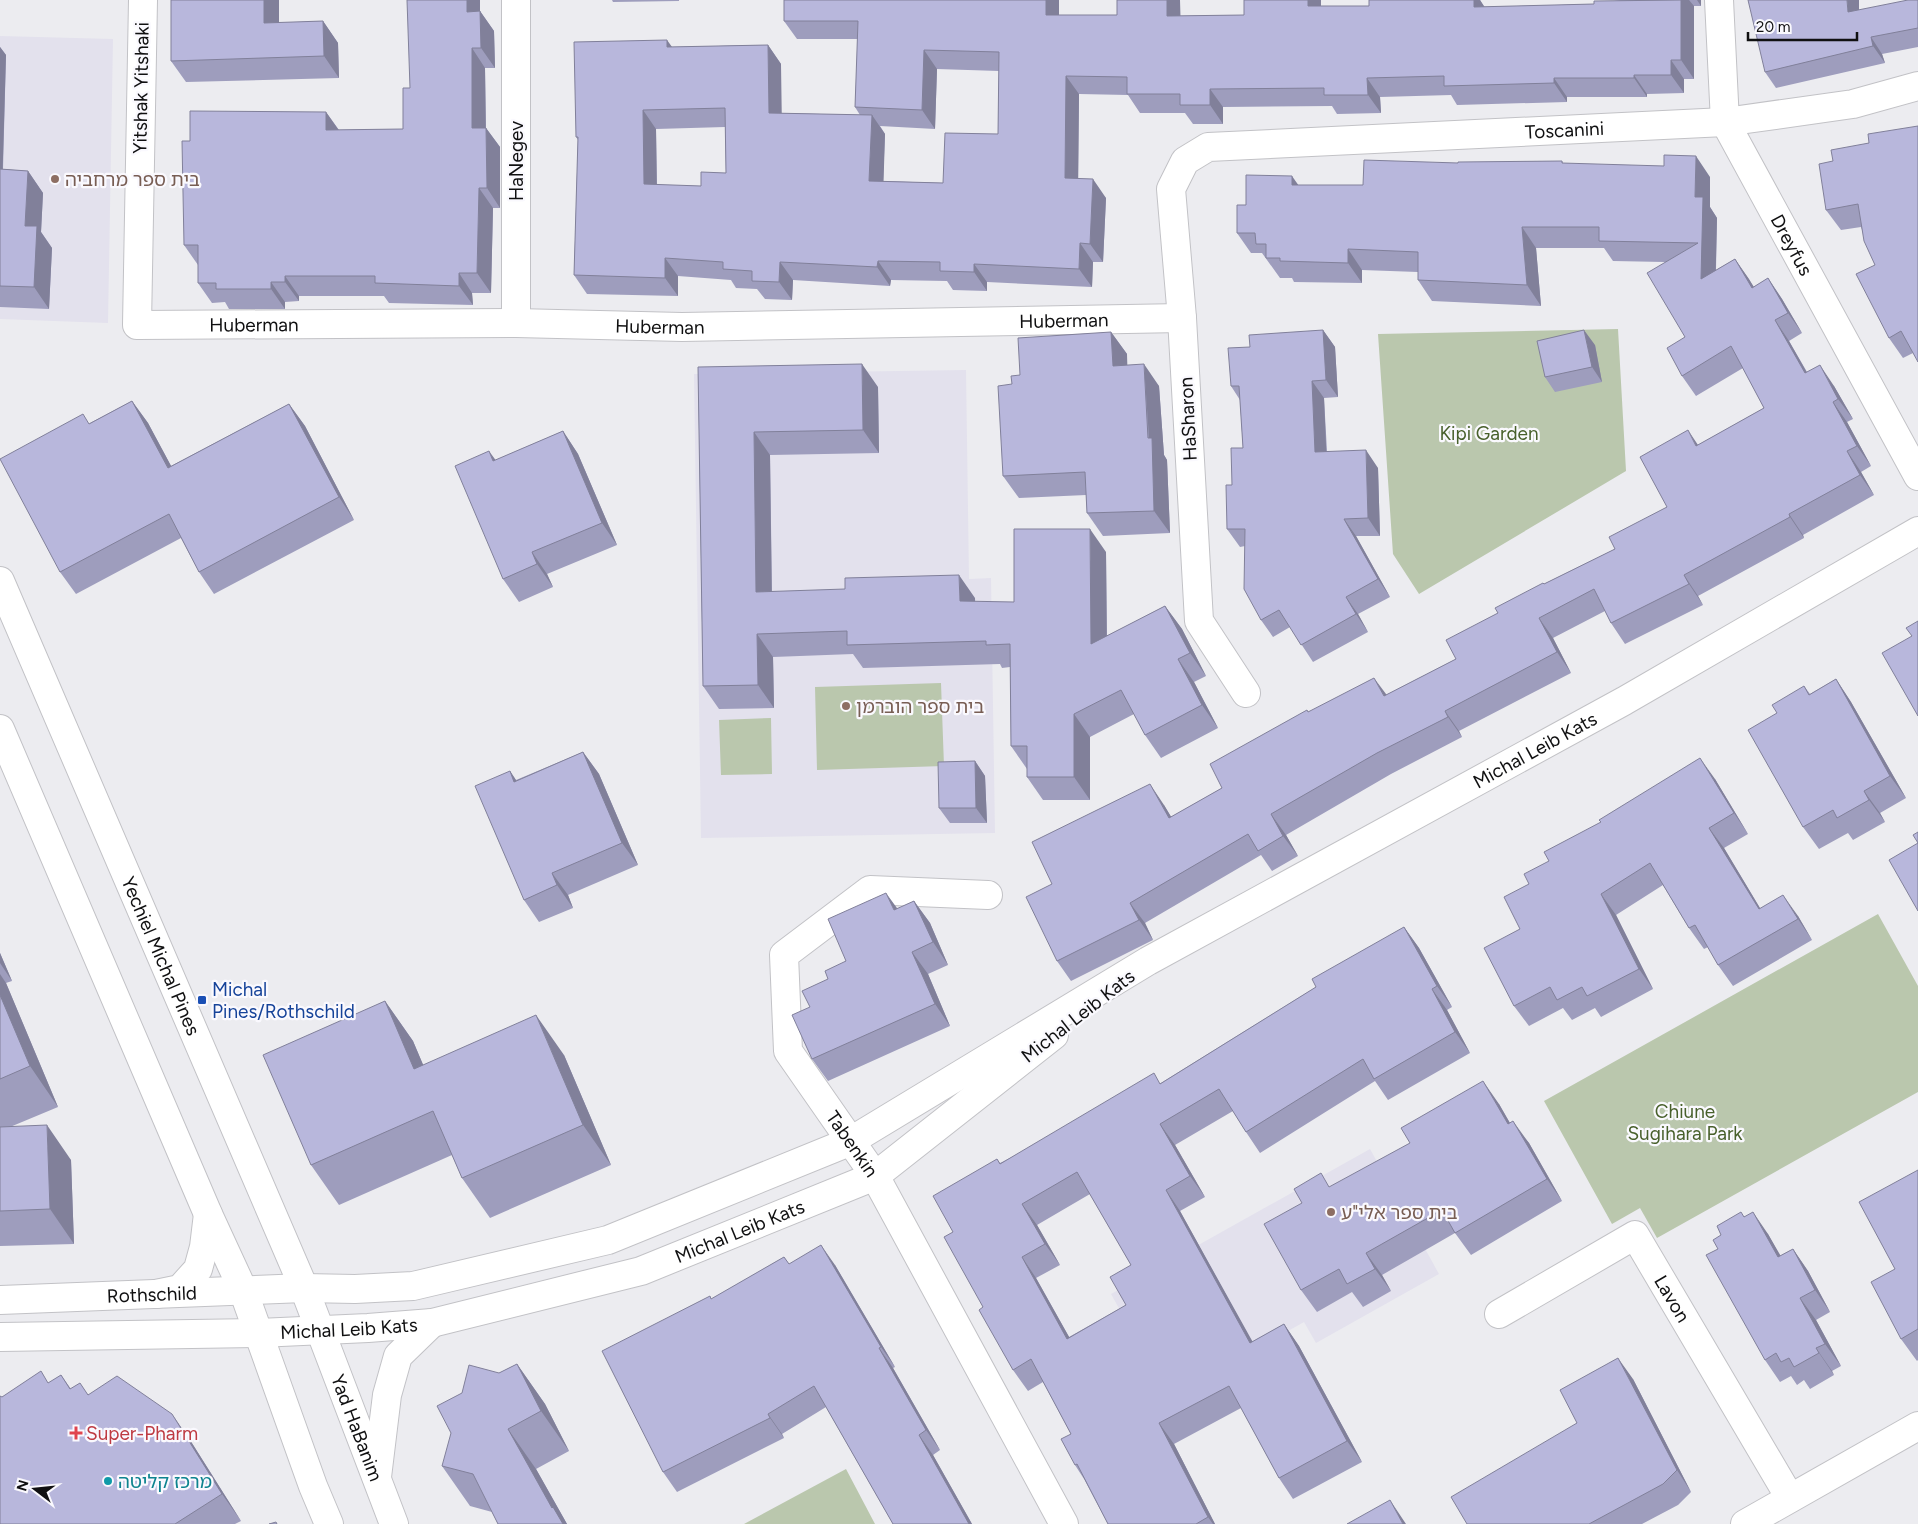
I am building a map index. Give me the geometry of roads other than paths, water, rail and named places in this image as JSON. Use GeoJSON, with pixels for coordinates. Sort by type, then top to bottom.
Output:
{"type":"FeatureCollection","features":[{"type":"Feature","properties":{"kind":"street","name":"Yitshak Yitshaki"},"geometry":{"type":"LineString","coordinates":[[137,325],[143,0]]}},
{"type":"Feature","properties":{"kind":"street","name":"HaNegev"},"geometry":{"type":"LineString","coordinates":[[516,0],[516,323]]}},
{"type":"Feature","properties":{"kind":"street","name":"Dreyfus"},"geometry":{"type":"LineString","coordinates":[[1719,0],[1725,122],[1918,476]]}},
{"type":"Feature","properties":{"kind":"street","name":"Toscanini"},"geometry":{"type":"LineString","coordinates":[[1208,147],[1725,122],[1853,104],[1918,86]]}},
{"type":"Feature","properties":{"kind":"street","name":"HaSharon"},"geometry":{"type":"LineString","coordinates":[[1208,147],[1185,161],[1171,189],[1182,318],[1199,621],[1246,693]]}},
{"type":"Feature","properties":{"kind":"street","name":"Huberman"},"geometry":{"type":"LineString","coordinates":[[137,325],[516,323],[682,327],[1182,318]]}},
{"type":"Feature","properties":{"kind":"street","name":"Michal Leib Kats"},"geometry":{"type":"LineString","coordinates":[[304,1288],[355,1289],[414,1286],[608,1240],[849,1142],[1148,961],[1624,700],[1918,531]]}},
{"type":"Feature","properties":{"kind":"street","name":"Yechiel Michal Pines"},"geometry":{"type":"LineString","coordinates":[[0,581],[304,1288],[320,1331]]}},
{"type":"Feature","properties":{"kind":"street"},"geometry":{"type":"LineString","coordinates":[[0,729],[208,1214],[243,1290],[313,1486],[329,1524]]}},
{"type":"Feature","properties":{"kind":"street","name":"Tabenkin"},"geometry":{"type":"LineString","coordinates":[[988,895],[870,890],[784,955],[788,1051],[849,1142],[875,1176],[1064,1524]]}},
{"type":"Feature","properties":{"kind":"street","name":"Michal Leib Kats"},"geometry":{"type":"LineString","coordinates":[[259,1334],[432,1323],[641,1271],[875,1176],[1148,961]]}},
{"type":"Feature","properties":{"kind":"street"},"geometry":{"type":"LineString","coordinates":[[156,1294],[180,1289],[198,1269],[204,1247],[208,1214]]}},
{"type":"Feature","properties":{"kind":"street","name":"Lavon"},"geometry":{"type":"LineString","coordinates":[[1500,1314],[1635,1235],[1790,1498]]}},
{"type":"Feature","properties":{"kind":"street","name":"Rothschild"},"geometry":{"type":"LineString","coordinates":[[0,1300],[304,1288]]}},
{"type":"Feature","properties":{"kind":"street"},"geometry":{"type":"LineString","coordinates":[[376,1481],[387,1395],[398,1356],[432,1323]]}},
{"type":"Feature","properties":{"kind":"street","name":"Yad HaBanim"},"geometry":{"type":"LineString","coordinates":[[320,1331],[394,1524]]}},
{"type":"Feature","properties":{"kind":"street"},"geometry":{"type":"LineString","coordinates":[[0,1337],[259,1334]]}},
{"type":"Feature","properties":{"kind":"street"},"geometry":{"type":"LineString","coordinates":[[1745,1524],[1918,1426]]}},
{"type":"Feature","properties":{"kind":"place","name":"בית ספר מרחביה"},"geometry":{"type":"Point","coordinates":[55,179]}},
{"type":"Feature","properties":{"kind":"place","name":"בית ספר הוברמן"},"geometry":{"type":"Point","coordinates":[846,706]}},
{"type":"Feature","properties":{"kind":"place","name":"Michal Pines/Rothschild"},"geometry":{"type":"Point","coordinates":[202,1000]}},
{"type":"Feature","properties":{"kind":"place","name":"בית ספר אלי\"ע"},"geometry":{"type":"Point","coordinates":[1331,1212]}},
{"type":"Feature","properties":{"kind":"place","name":"Super-Pharm"},"geometry":{"type":"Point","coordinates":[76,1433]}},
{"type":"Feature","properties":{"kind":"place","name":"מרכז קליטה"},"geometry":{"type":"Point","coordinates":[108,1481]}},
{"type":"Feature","properties":{"kind":"park label","name":"Kipi Garden"},"geometry":{"type":"Point","coordinates":[1489,433]}},
{"type":"Feature","properties":{"kind":"park label","name":"Chiune Sugihara Park"},"geometry":{"type":"Point","coordinates":[1685,1122]}}]}
